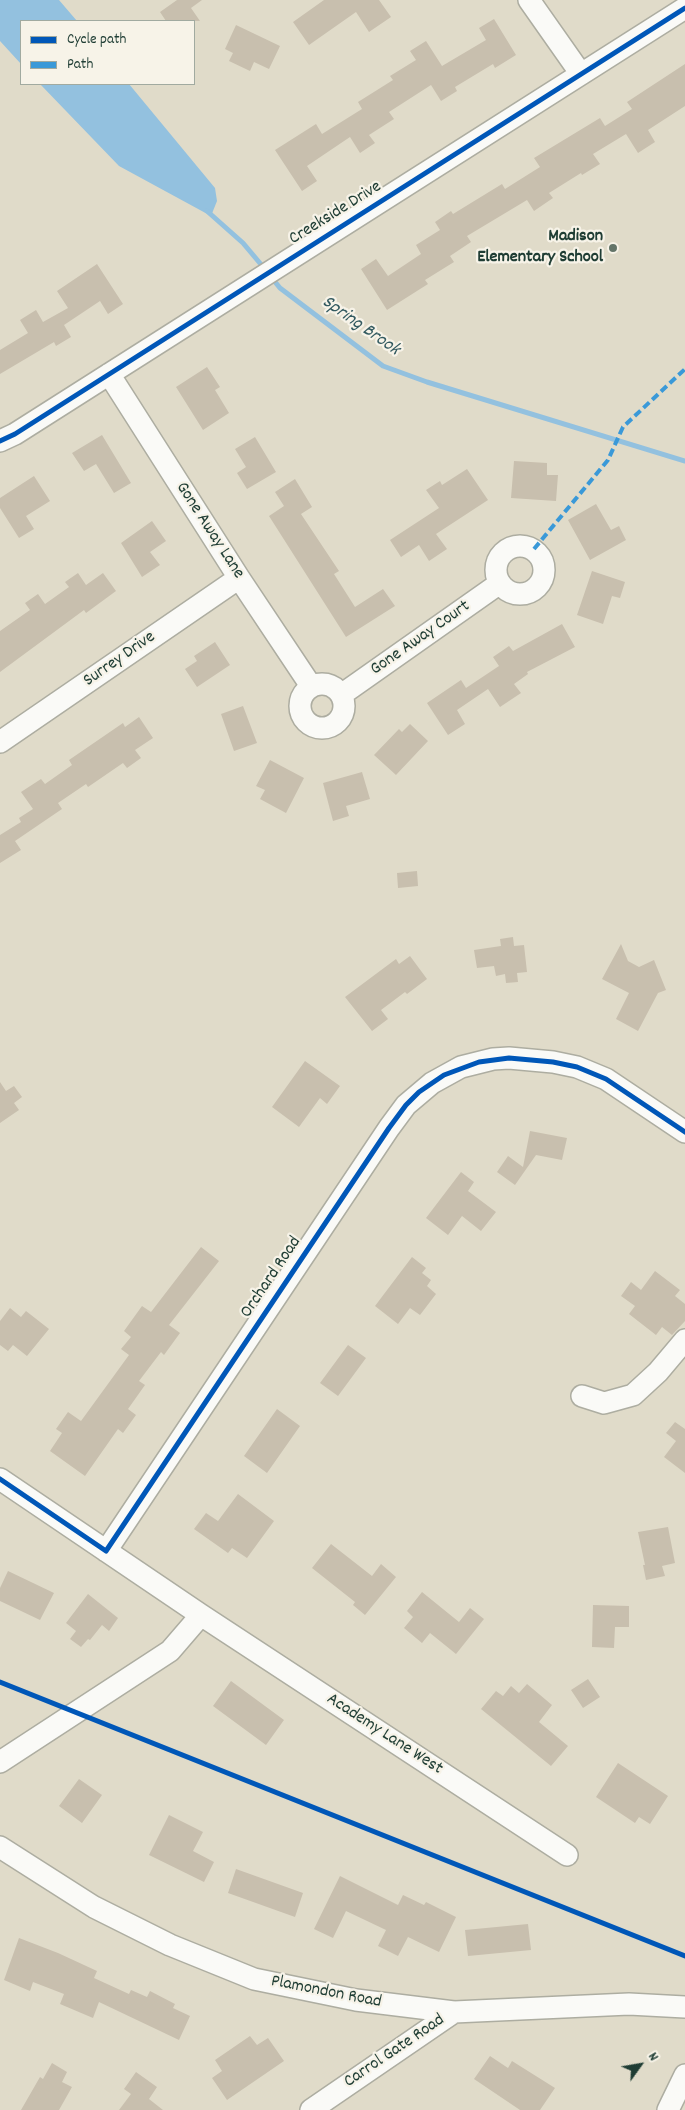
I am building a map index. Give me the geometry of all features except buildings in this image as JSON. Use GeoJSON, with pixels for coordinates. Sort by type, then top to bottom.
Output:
{"type":"FeatureCollection","features":[{"type":"Feature","properties":{"kind":"street"},"geometry":{"type":"LineString","coordinates":[[529,0],[581,74]]}},
{"type":"Feature","properties":{"kind":"street","name":"Creekside Drive"},"geometry":{"type":"LineString","coordinates":[[0,441],[16,434],[685,8]]}},
{"type":"Feature","properties":{"kind":"street","name":"Gone Away Lane"},"geometry":{"type":"LineString","coordinates":[[109,374],[239,578],[311,686]]}},
{"type":"Feature","properties":{"kind":"street","name":"Surrey Drive"},"geometry":{"type":"LineString","coordinates":[[0,742],[239,578]]}},
{"type":"Feature","properties":{"kind":"street","name":"Gone Away Court"},"geometry":{"type":"LineString","coordinates":[[341,696],[500,583]]}},
{"type":"Feature","properties":{"kind":"street"},"geometry":{"type":"LineString","coordinates":[[328,685],[336,689],[341,696],[344,704],[343,712],[339,720],[332,726],[324,728],[315,727],[302,716],[300,708],[301,699],[311,686],[328,685]]}},
{"type":"Feature","properties":{"kind":"street","name":"Orchard Road"},"geometry":{"type":"LineString","coordinates":[[106,1550],[406,1105],[419,1092],[460,1067],[493,1059],[509,1058],[553,1062],[577,1067],[606,1079],[685,1132]]}},
{"type":"Feature","properties":{"kind":"street"},"geometry":{"type":"LineString","coordinates":[[582,1396],[604,1403],[633,1396],[685,1340]]}},
{"type":"Feature","properties":{"kind":"street","name":"Academy Lane West"},"geometry":{"type":"LineString","coordinates":[[0,1479],[201,1615],[567,1855]]}},
{"type":"Feature","properties":{"kind":"street"},"geometry":{"type":"LineString","coordinates":[[0,1762],[170,1650],[201,1615]]}},
{"type":"Feature","properties":{"kind":"street","name":"Plamondon Road"},"geometry":{"type":"LineString","coordinates":[[0,1847],[94,1907],[170,1946],[254,1979],[356,2000],[454,2012],[629,2004],[685,2007]]}},
{"type":"Feature","properties":{"kind":"street","name":"Carrol Gate Road"},"geometry":{"type":"LineString","coordinates":[[311,2110],[454,2012]]}},
{"type":"Feature","properties":{"kind":"street"},"geometry":{"type":"LineString","coordinates":[[668,2110],[685,2075]]}},
{"type":"Feature","properties":{"kind":"water"},"geometry":{"type":"Polygon","coordinates":[[[0,0],[59,0],[76,20],[20,20],[20,63],[0,41],[0,0]]]}},
{"type":"Feature","properties":{"kind":"water"},"geometry":{"type":"Polygon","coordinates":[[[41,85],[130,85],[215,188],[217,201],[211,216],[119,166],[41,85]]]}},
{"type":"Feature","properties":{"kind":"waterway","name":"Spring Brook"},"geometry":{"type":"LineString","coordinates":[[207,211],[243,243],[264,268]]}},
{"type":"Feature","properties":{"kind":"waterway","name":"Spring Brook"},"geometry":{"type":"LineString","coordinates":[[271,277],[280,288],[383,366],[427,382],[685,461]]}},
{"type":"Feature","properties":{"kind":"marked path"},"geometry":{"type":"LineString","coordinates":[[534,549],[608,460],[623,427],[685,369]]}},
{"type":"Feature","properties":{"kind":"cycle path"},"geometry":{"type":"LineString","coordinates":[[0,441],[15,434],[685,8]]}},
{"type":"Feature","properties":{"kind":"cycle path"},"geometry":{"type":"LineString","coordinates":[[0,1479],[106,1551],[389,1128],[406,1105],[419,1092],[444,1075],[479,1062],[509,1058],[553,1062],[577,1067],[606,1079],[685,1132]]}},
{"type":"Feature","properties":{"kind":"cycle path"},"geometry":{"type":"LineString","coordinates":[[0,1682],[685,1956]]}},
{"type":"Feature","properties":{"kind":"place","name":"Madison Elementary School"},"geometry":{"type":"Point","coordinates":[613,248]}}]}
